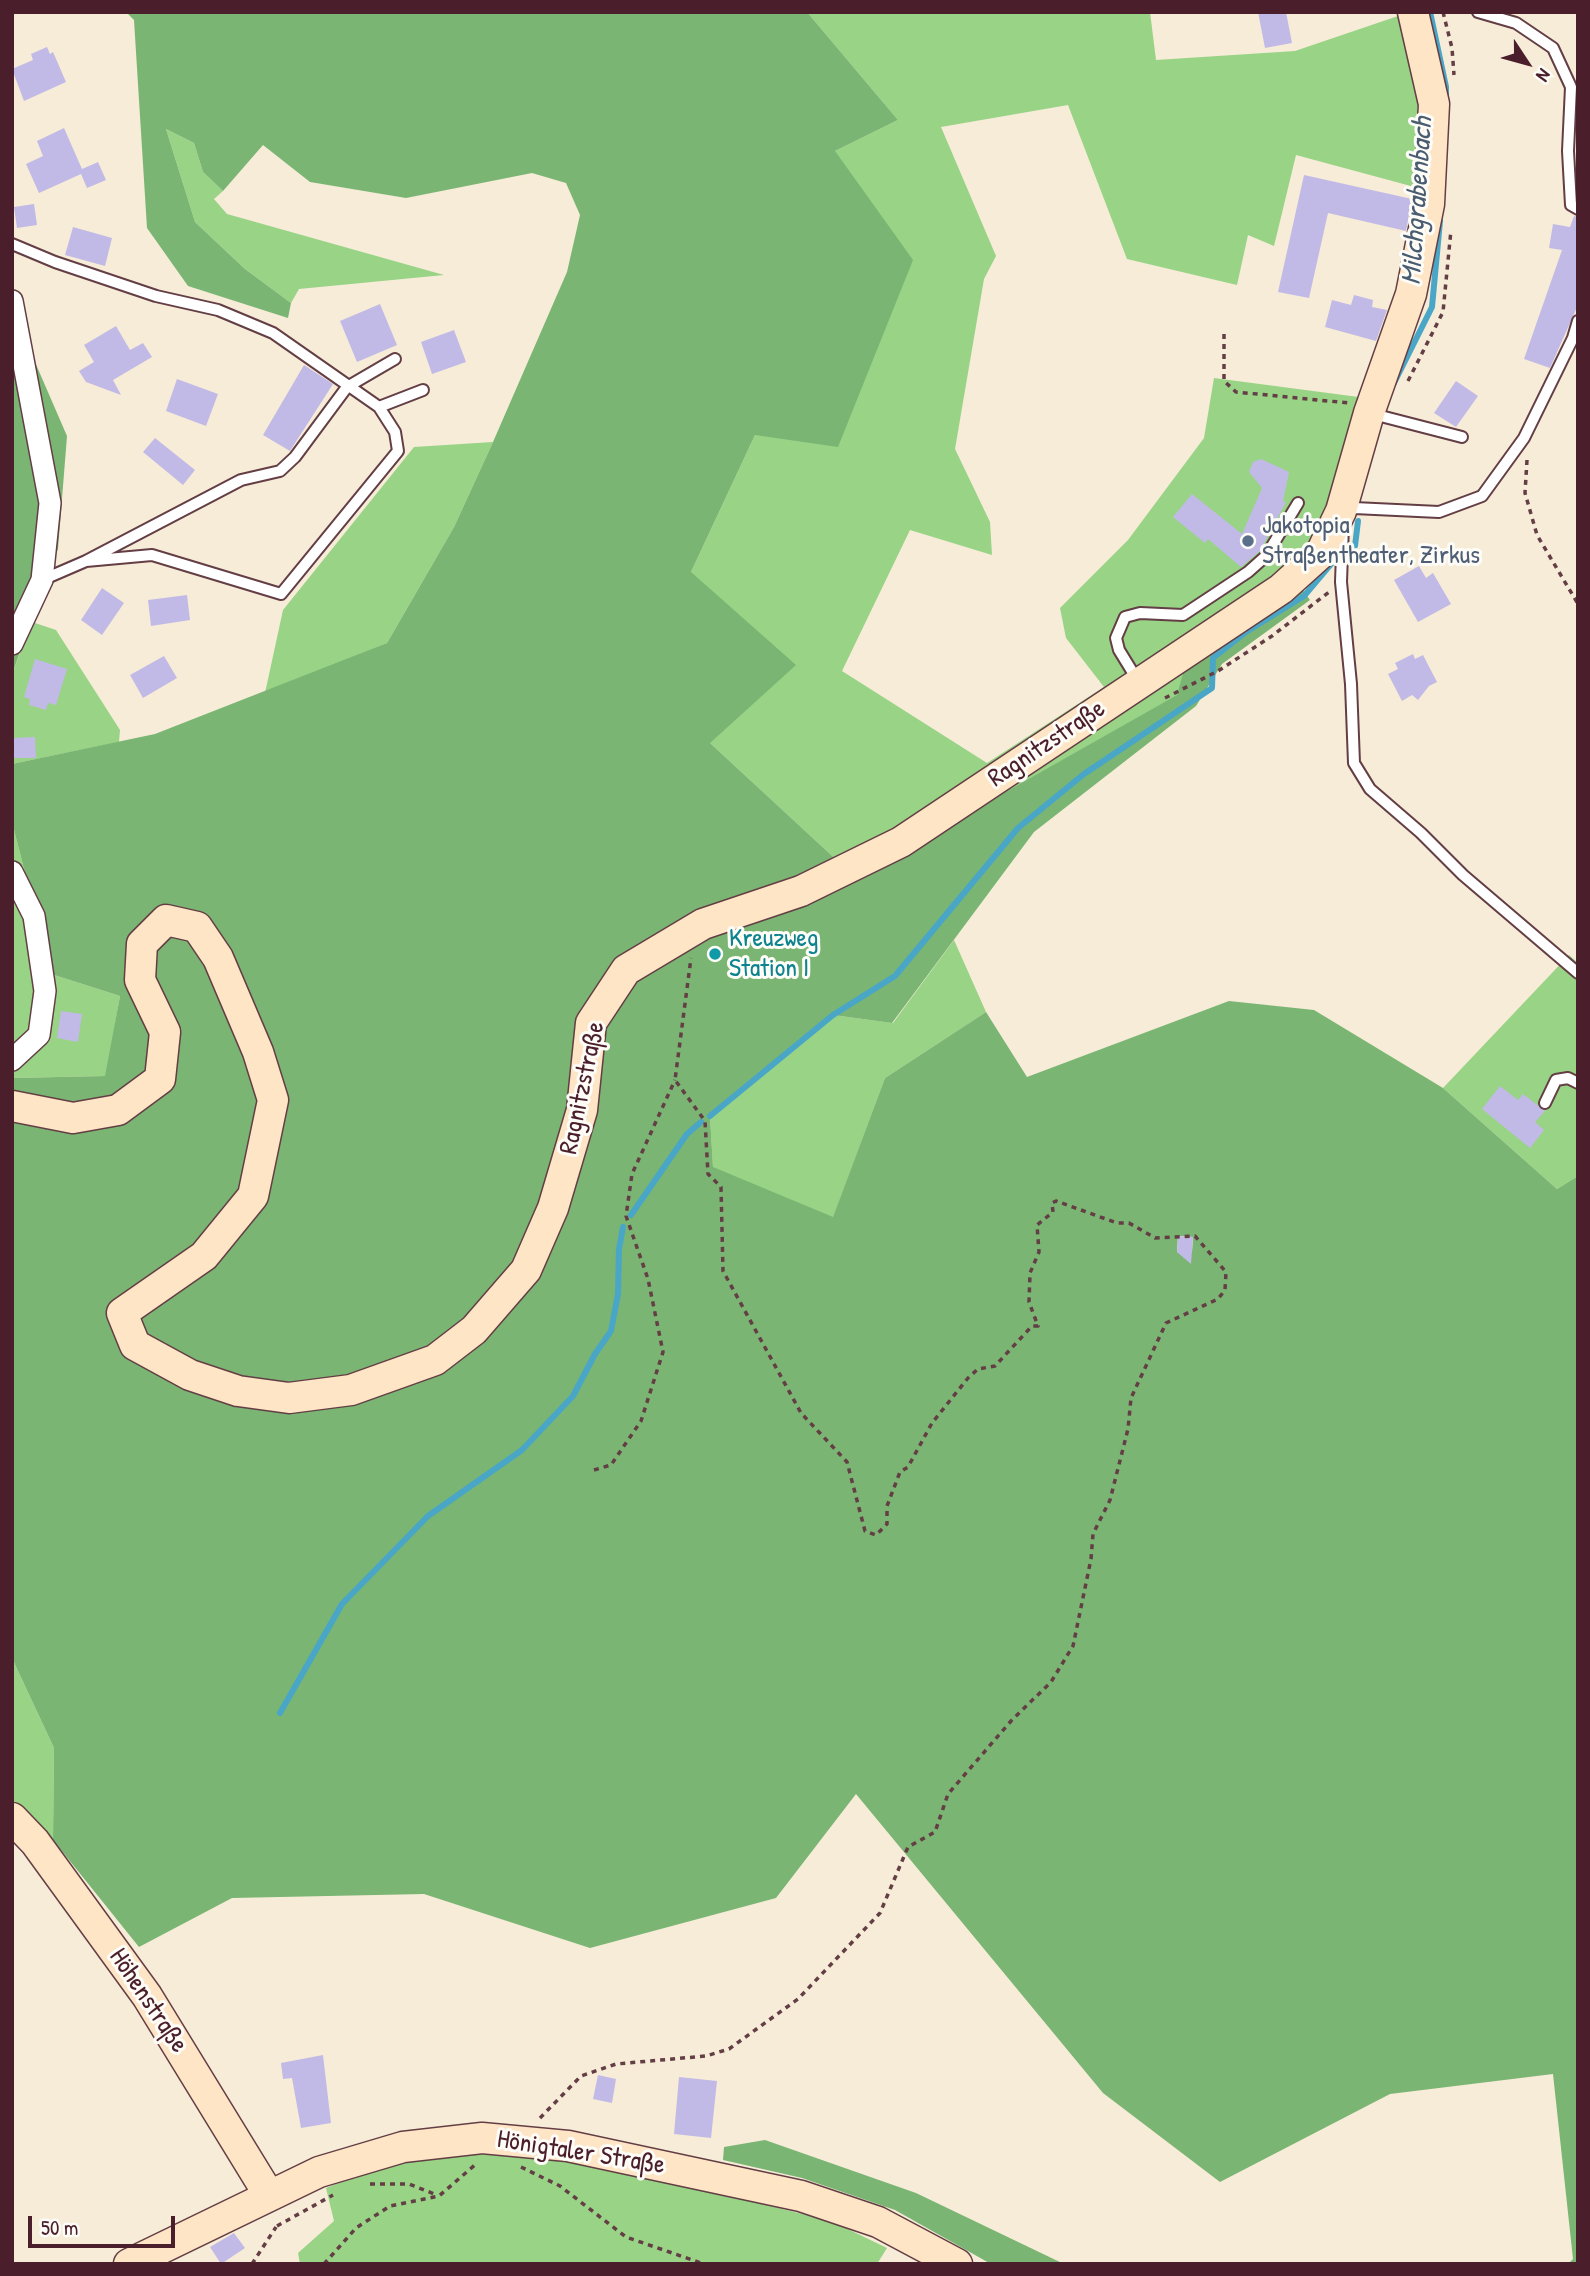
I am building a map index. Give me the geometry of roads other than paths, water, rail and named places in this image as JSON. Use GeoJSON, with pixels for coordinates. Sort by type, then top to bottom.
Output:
{"type":"FeatureCollection","features":[{"type":"Feature","properties":{"kind":"main road","name":"Ragnitzstraße"},"geometry":{"type":"LineString","coordinates":[[12,1106],[73,1118],[118,1110],[160,1079],[165,1032],[140,980],[142,944],[166,920],[197,927],[218,958],[258,1052],[273,1100],[253,1196],[204,1255],[122,1313],[135,1345],[190,1375],[238,1391],[289,1398],[351,1390],[435,1360],[474,1330],[526,1270],[553,1208],[582,1110],[591,1023],[626,970],[703,923],[802,891],[901,842],[1281,589],[1321,553],[1341,512],[1371,409],[1410,294],[1429,204],[1434,104],[1413,12]]}},
{"type":"Feature","properties":{"kind":"main road","name":"Höhenstraße"},"geometry":{"type":"LineString","coordinates":[[12,1818],[35,1842],[147,1996],[269,2195]]}},
{"type":"Feature","properties":{"kind":"main road","name":"Hönigtaler Straße"},"geometry":{"type":"LineString","coordinates":[[129,2264],[269,2195],[343,2164],[403,2147],[482,2138],[525,2141],[606,2154],[811,2199],[878,2222],[957,2264]]}},
{"type":"Feature","properties":{"kind":"street"},"geometry":{"type":"LineString","coordinates":[[12,301],[50,503],[42,580],[12,644]]}},
{"type":"Feature","properties":{"kind":"street"},"geometry":{"type":"LineString","coordinates":[[12,872],[34,916],[45,991],[39,1035],[12,1060]]}},
{"type":"Feature","properties":{"kind":"lane"},"geometry":{"type":"LineString","coordinates":[[1478,12],[1516,23],[1553,48],[1572,87],[1568,151],[1571,205],[1578,209]]}},
{"type":"Feature","properties":{"kind":"lane"},"geometry":{"type":"LineString","coordinates":[[12,244],[68,267],[156,296],[218,310],[262,329],[307,355],[347,387],[379,407],[395,432],[398,451],[281,594],[152,555],[86,561]]}},
{"type":"Feature","properties":{"kind":"lane"},"geometry":{"type":"LineString","coordinates":[[1578,321],[1524,438],[1482,496],[1438,512],[1354,508],[1341,512],[1344,531],[1341,582],[1351,684],[1354,763],[1370,789],[1421,833],[1463,875],[1578,972]]}},
{"type":"Feature","properties":{"kind":"lane"},"geometry":{"type":"LineString","coordinates":[[42,580],[86,561],[241,481],[280,471],[295,457],[347,387],[395,359]]}},
{"type":"Feature","properties":{"kind":"lane"},"geometry":{"type":"LineString","coordinates":[[379,407],[423,390]]}},
{"type":"Feature","properties":{"kind":"lane"},"geometry":{"type":"LineString","coordinates":[[1371,409],[1462,437]]}},
{"type":"Feature","properties":{"kind":"lane"},"geometry":{"type":"LineString","coordinates":[[1139,682],[1119,650],[1116,638],[1125,617],[1140,613],[1183,615],[1266,556],[1298,503]]}},
{"type":"Feature","properties":{"kind":"lane"},"geometry":{"type":"LineString","coordinates":[[1545,1103],[1556,1080],[1568,1078],[1578,1083]]}},
{"type":"Feature","properties":{"kind":"waterway","name":"Milchgrabenbach"},"geometry":{"type":"LineString","coordinates":[[1430,12],[1446,87],[1446,99]]}},
{"type":"Feature","properties":{"kind":"waterway","name":"Milchgrabenbach"},"geometry":{"type":"LineString","coordinates":[[1394,383],[1432,307],[1440,221]]}},
{"type":"Feature","properties":{"kind":"waterway","name":"Milchgrabenbach"},"geometry":{"type":"LineString","coordinates":[[1355,546],[1358,521]]}},
{"type":"Feature","properties":{"kind":"waterway"},"geometry":{"type":"LineString","coordinates":[[710,1116],[833,1015],[895,976],[1018,828],[1084,774],[1212,688],[1213,658],[1246,632],[1304,596],[1337,557]]}},
{"type":"Feature","properties":{"kind":"waterway"},"geometry":{"type":"LineString","coordinates":[[631,1215],[687,1134],[701,1122]]}},
{"type":"Feature","properties":{"kind":"waterway"},"geometry":{"type":"LineString","coordinates":[[280,1713],[342,1604],[428,1516],[522,1450],[573,1396],[595,1354],[611,1331],[618,1294],[619,1249],[623,1227]]}},
{"type":"Feature","properties":{"kind":"place","name":"Jakotopia Straßentheater, Zirkus"},"geometry":{"type":"Point","coordinates":[1248,541]}},
{"type":"Feature","properties":{"kind":"place","name":"Kreuzweg Station I"},"geometry":{"type":"Point","coordinates":[715,954]}}]}
